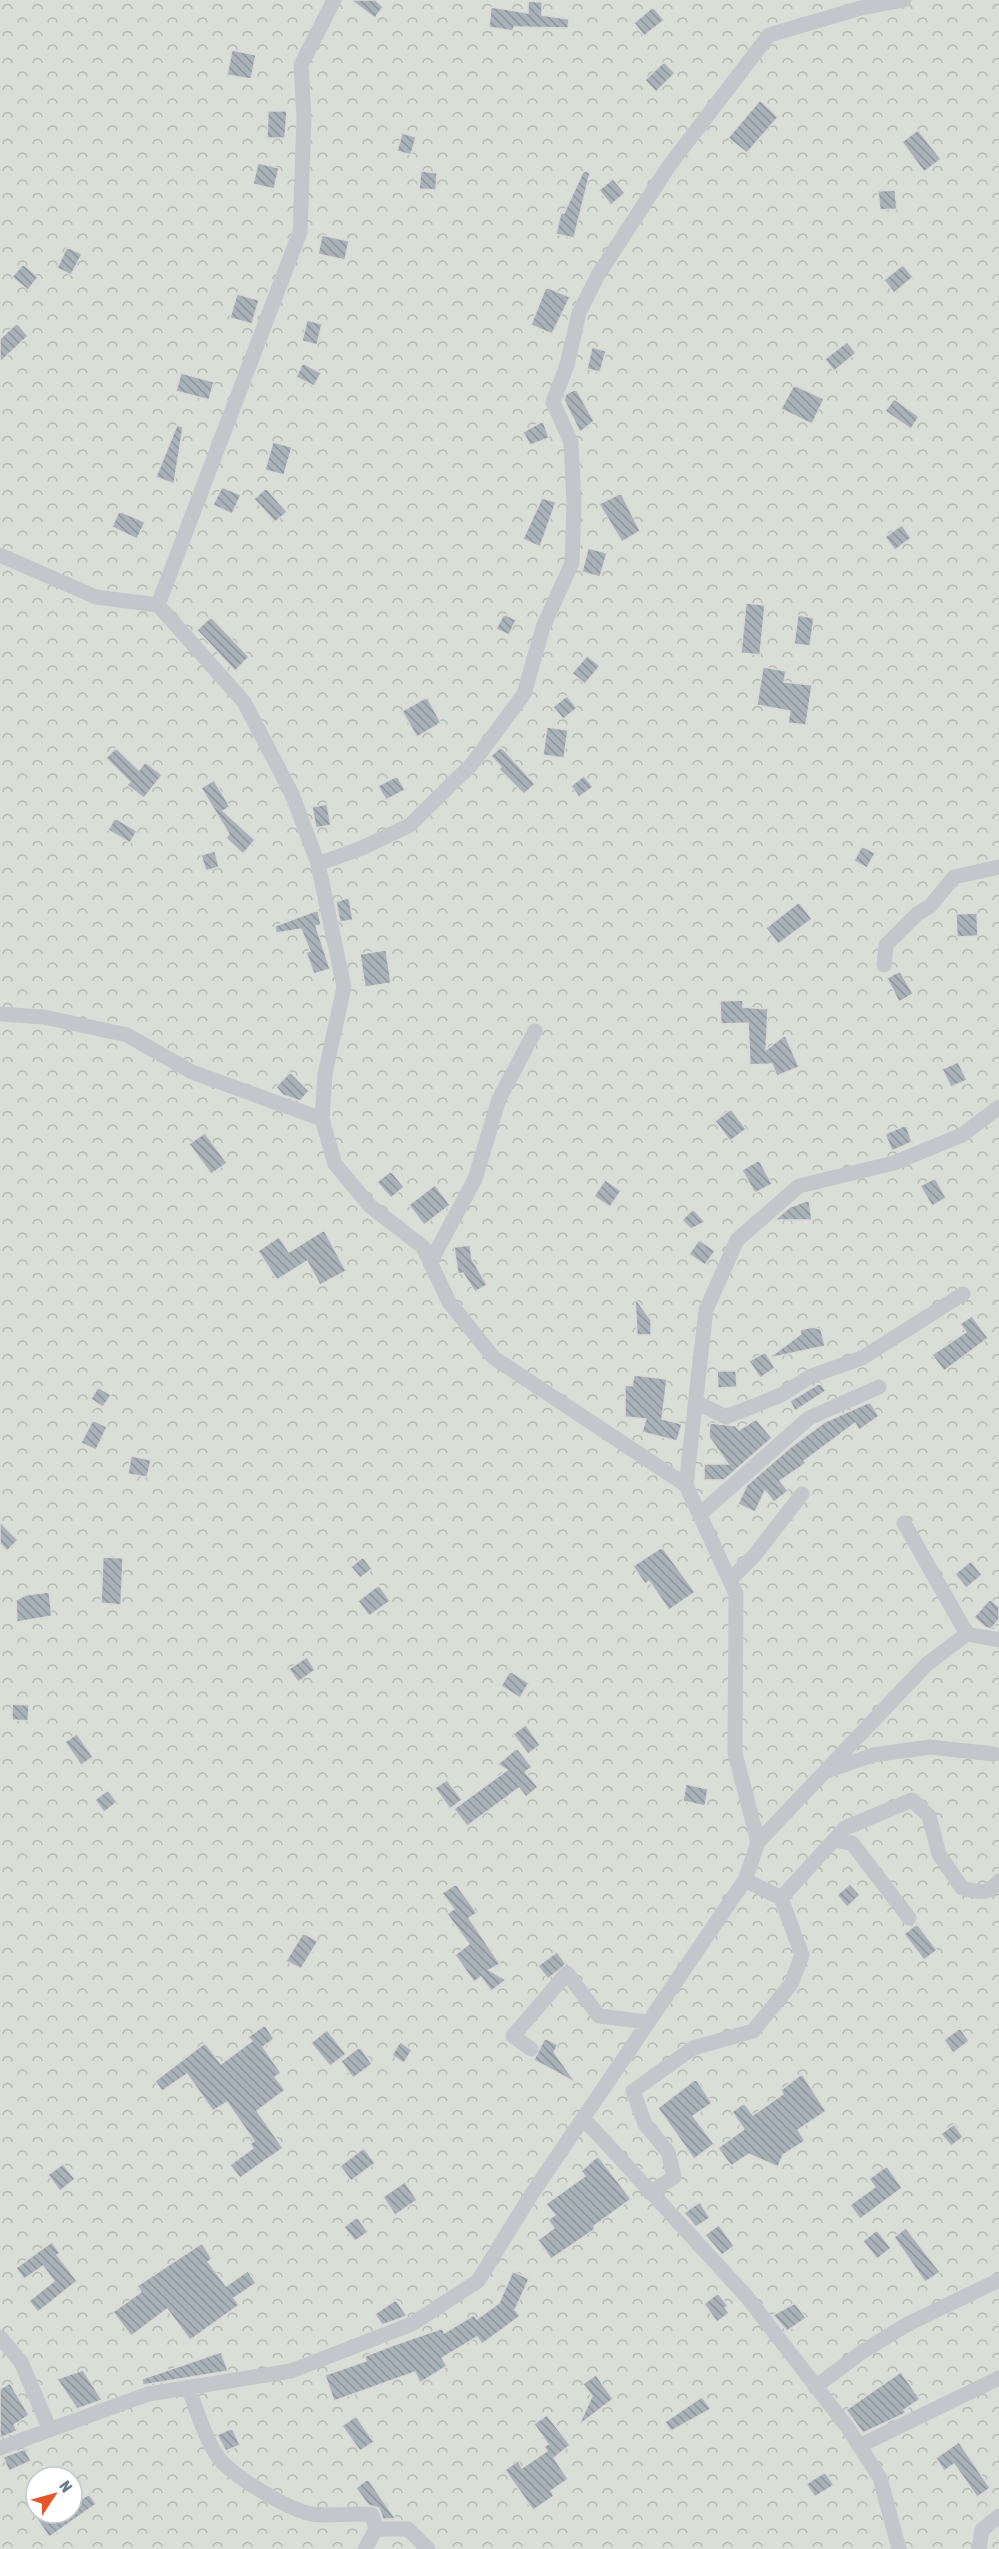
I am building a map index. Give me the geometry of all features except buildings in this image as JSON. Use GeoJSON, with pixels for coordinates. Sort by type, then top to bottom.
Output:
{"type":"FeatureCollection","features":[{"type":"Feature","properties":{"kind":"street"},"geometry":{"type":"LineString","coordinates":[[158,604],[300,232],[304,118],[301,65],[334,0]]}},
{"type":"Feature","properties":{"kind":"street"},"geometry":{"type":"LineString","coordinates":[[318,864],[362,848],[410,825],[472,764],[524,693],[543,627],[572,563],[574,504],[571,442],[553,402],[567,365],[579,313],[598,275],[669,166],[769,35],[861,8],[904,0]]}},
{"type":"Feature","properties":{"kind":"street"},"geometry":{"type":"LineString","coordinates":[[0,555],[96,597],[158,604],[244,702],[292,794],[318,864],[344,987],[325,1074],[322,1119],[335,1164],[370,1206],[423,1247],[449,1302],[494,1358],[686,1485],[736,1594],[735,1753],[758,1842]]}},
{"type":"Feature","properties":{"kind":"street"},"geometry":{"type":"LineString","coordinates":[[884,965],[886,945],[917,914],[930,906],[954,877],[999,867]]}},
{"type":"Feature","properties":{"kind":"street"},"geometry":{"type":"LineString","coordinates":[[0,1014],[44,1017],[127,1035],[192,1072],[322,1119]]}},
{"type":"Feature","properties":{"kind":"street"},"geometry":{"type":"LineString","coordinates":[[430,1263],[475,1179],[499,1099],[535,1031]]}},
{"type":"Feature","properties":{"kind":"street"},"geometry":{"type":"LineString","coordinates":[[686,1485],[706,1311],[737,1240],[799,1186],[894,1163],[962,1135],[999,1107]]}},
{"type":"Feature","properties":{"kind":"street"},"geometry":{"type":"LineString","coordinates":[[696,1402],[726,1417],[781,1395],[811,1376],[862,1358],[963,1294]]}},
{"type":"Feature","properties":{"kind":"street"},"geometry":{"type":"LineString","coordinates":[[700,1514],[808,1418],[879,1387]]}},
{"type":"Feature","properties":{"kind":"street"},"geometry":{"type":"LineString","coordinates":[[730,1580],[754,1556],[802,1494]]}},
{"type":"Feature","properties":{"kind":"street"},"geometry":{"type":"LineString","coordinates":[[904,1523],[967,1635]]}},
{"type":"Feature","properties":{"kind":"street"},"geometry":{"type":"LineString","coordinates":[[0,2448],[148,2394],[291,2371],[412,2324],[478,2281],[531,2195],[745,1881],[758,1842],[927,1664],[967,1635],[999,1641]]}},
{"type":"Feature","properties":{"kind":"street"},"geometry":{"type":"LineString","coordinates":[[824,1772],[873,1755],[930,1747],[994,1754]]}},
{"type":"Feature","properties":{"kind":"street"},"geometry":{"type":"LineString","coordinates":[[781,1898],[845,1828],[912,1800],[929,1816],[939,1854],[962,1888],[983,1893],[991,1891],[999,1881]]}},
{"type":"Feature","properties":{"kind":"street"},"geometry":{"type":"LineString","coordinates":[[834,1840],[852,1843],[909,1918]]}},
{"type":"Feature","properties":{"kind":"street"},"geometry":{"type":"LineString","coordinates":[[650,2193],[674,2177],[668,2152],[645,2124],[633,2091],[693,2048],[753,2031],[791,1984],[802,1955],[781,1898],[745,1881]]}},
{"type":"Feature","properties":{"kind":"street"},"geometry":{"type":"LineString","coordinates":[[531,2049],[513,2036],[567,1973],[599,2016],[648,2022]]}},
{"type":"Feature","properties":{"kind":"street"},"geometry":{"type":"LineString","coordinates":[[584,2119],[747,2297],[816,2387],[879,2478],[899,2549]]}},
{"type":"Feature","properties":{"kind":"street"},"geometry":{"type":"LineString","coordinates":[[816,2387],[862,2352],[906,2325],[999,2280]]}},
{"type":"Feature","properties":{"kind":"street"},"geometry":{"type":"LineString","coordinates":[[0,2337],[21,2362],[50,2430]]}},
{"type":"Feature","properties":{"kind":"street"},"geometry":{"type":"LineString","coordinates":[[859,2446],[999,2378]]}},
{"type":"Feature","properties":{"kind":"street"},"geometry":{"type":"LineString","coordinates":[[188,2388],[211,2442],[223,2463],[258,2488],[311,2514],[372,2515],[376,2529],[365,2549]]}},
{"type":"Feature","properties":{"kind":"street"},"geometry":{"type":"LineString","coordinates":[[979,2549],[982,2530],[999,2516]]}},
{"type":"Feature","properties":{"kind":"street"},"geometry":{"type":"LineString","coordinates":[[376,2529],[408,2529],[428,2549]]}},
{"type":"Feature","properties":{"kind":"green space"},"geometry":{"type":"Polygon","coordinates":[[[0,0],[999,0],[999,2549],[0,2549],[0,0]]]}}]}
